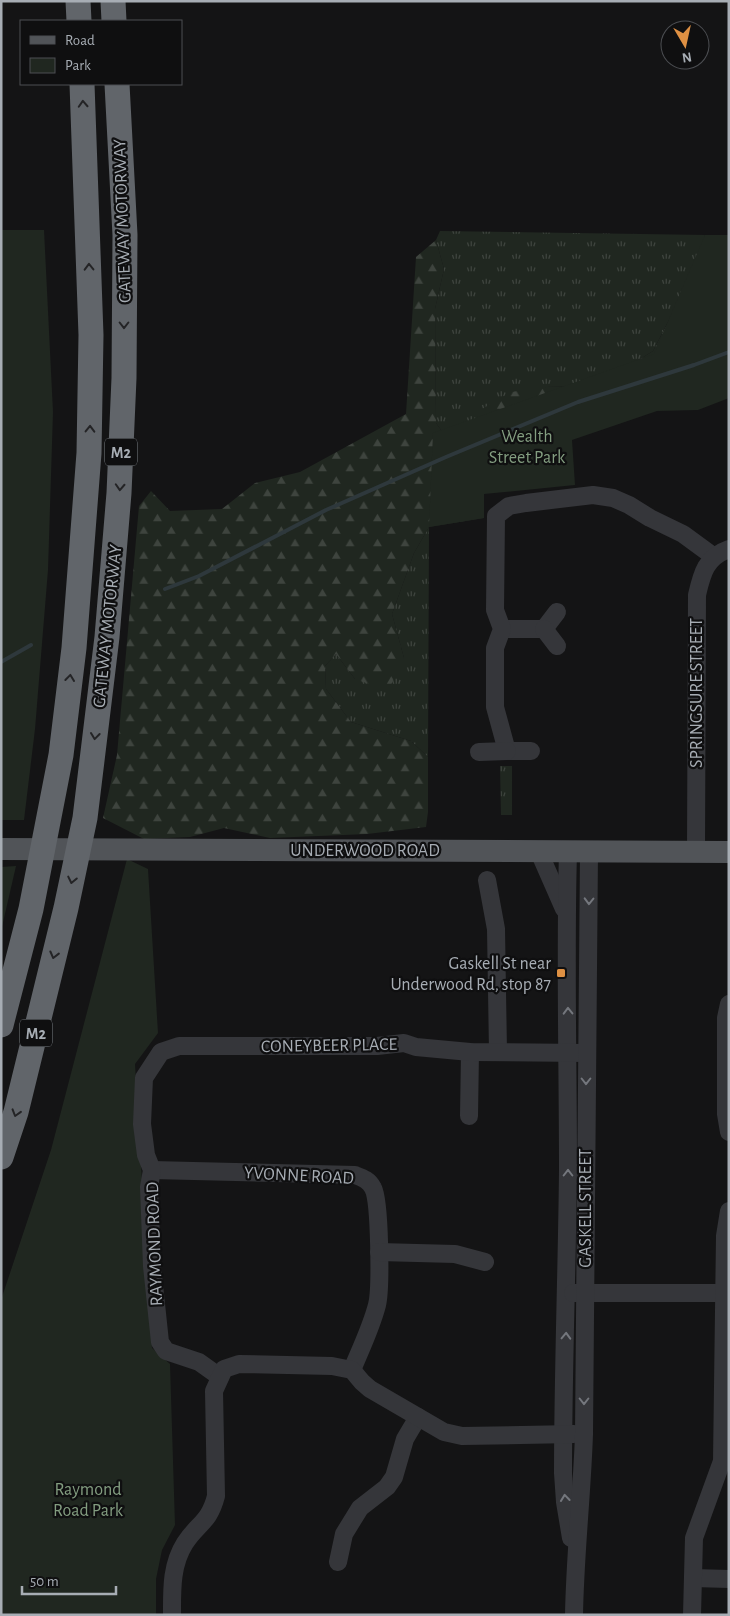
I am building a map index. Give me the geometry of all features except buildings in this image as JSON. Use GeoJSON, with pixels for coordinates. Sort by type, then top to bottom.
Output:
{"type":"FeatureCollection","features":[{"type":"Feature","properties":{"kind":"highway"},"geometry":{"type":"LineString","coordinates":[[78,1],[79,20]]}},
{"type":"Feature","properties":{"kind":"highway"},"geometry":{"type":"LineString","coordinates":[[113,1],[114,20]]}},
{"type":"Feature","properties":{"kind":"highway","name":"GATEWAY MOTORWAY"},"geometry":{"type":"LineString","coordinates":[[1,1025],[31,909],[60,755],[74,648],[89,453],[91,335],[82,85]]}},
{"type":"Feature","properties":{"kind":"highway","name":"GATEWAY MOTORWAY"},"geometry":{"type":"LineString","coordinates":[[1,1157],[16,1112],[66,908],[85,818],[107,637],[120,493],[124,378],[125,235],[117,85]]}},
{"type":"Feature","properties":{"kind":"main road","name":"UNDERWOOD ROAD"},"geometry":{"type":"LineString","coordinates":[[1,849],[729,852]]}},
{"type":"Feature","properties":{"kind":"street"},"geometry":{"type":"LineString","coordinates":[[507,751],[494,707],[495,648],[502,629],[494,610],[496,516],[509,506],[593,495],[613,498],[721,553]]}},
{"type":"Feature","properties":{"kind":"street","name":"SPRINGSURE STREET"},"geometry":{"type":"LineString","coordinates":[[696,852],[697,595],[705,568],[721,553]]}},
{"type":"Feature","properties":{"kind":"street"},"geometry":{"type":"LineString","coordinates":[[544,629],[557,612]]}},
{"type":"Feature","properties":{"kind":"street"},"geometry":{"type":"LineString","coordinates":[[502,629],[544,629]]}},
{"type":"Feature","properties":{"kind":"street"},"geometry":{"type":"LineString","coordinates":[[544,629],[557,646]]}},
{"type":"Feature","properties":{"kind":"street"},"geometry":{"type":"LineString","coordinates":[[479,752],[530,751]]}},
{"type":"Feature","properties":{"kind":"street","name":"GASKELL STREET"},"geometry":{"type":"LineString","coordinates":[[539,852],[567,914]]}},
{"type":"Feature","properties":{"kind":"street","name":"GASKELL STREET"},"geometry":{"type":"LineString","coordinates":[[575,1564],[565,1502],[563,1434],[567,1293],[567,914],[579,852]]}},
{"type":"Feature","properties":{"kind":"street","name":"GASKELL STREET"},"geometry":{"type":"LineString","coordinates":[[574,1615],[575,1564],[582,1491],[584,1434],[585,1293],[586,1053],[579,852]]}},
{"type":"Feature","properties":{"kind":"street"},"geometry":{"type":"LineString","coordinates":[[487,880],[496,929],[498,1052]]}},
{"type":"Feature","properties":{"kind":"street"},"geometry":{"type":"LineString","coordinates":[[729,1004],[726,1018],[726,1114],[729,1132]]}},
{"type":"Feature","properties":{"kind":"street","name":"CONEYBEER PLACE"},"geometry":{"type":"LineString","coordinates":[[161,1052],[179,1046],[377,1046],[404,1043],[416,1047],[470,1052],[586,1053]]}},
{"type":"Feature","properties":{"kind":"street","name":"RAYMOND ROAD"},"geometry":{"type":"LineString","coordinates":[[161,1052],[144,1078],[142,1124],[146,1155],[152,1170],[149,1188],[152,1266],[160,1342],[166,1351],[199,1362],[220,1376]]}},
{"type":"Feature","properties":{"kind":"street"},"geometry":{"type":"LineString","coordinates":[[469,1116],[470,1052]]}},
{"type":"Feature","properties":{"kind":"street","name":"YVONNE ROAD"},"geometry":{"type":"LineString","coordinates":[[152,1170],[355,1175],[368,1180],[374,1188],[376,1198],[379,1252],[378,1303],[352,1370]]}},
{"type":"Feature","properties":{"kind":"street"},"geometry":{"type":"LineString","coordinates":[[692,1615],[694,1538],[718,1476],[722,1460],[727,1364],[725,1236],[729,1211]]}},
{"type":"Feature","properties":{"kind":"street"},"geometry":{"type":"LineString","coordinates":[[379,1252],[455,1254],[485,1262]]}},
{"type":"Feature","properties":{"kind":"street"},"geometry":{"type":"LineString","coordinates":[[567,1293],[725,1293]]}},
{"type":"Feature","properties":{"kind":"street"},"geometry":{"type":"LineString","coordinates":[[172,1615],[174,1567],[186,1542],[210,1515],[216,1496],[214,1391],[224,1369],[239,1364],[332,1366],[352,1370],[370,1389],[444,1432],[462,1436],[584,1434]]}},
{"type":"Feature","properties":{"kind":"street"},"geometry":{"type":"LineString","coordinates":[[338,1562],[344,1534],[360,1508],[387,1487],[394,1477],[405,1438],[418,1417]]}},
{"type":"Feature","properties":{"kind":"street"},"geometry":{"type":"LineString","coordinates":[[693,1578],[729,1578]]}},
{"type":"Feature","properties":{"kind":"green space"},"geometry":{"type":"Polygon","coordinates":[[[1,230],[44,230],[53,412],[48,570],[35,729],[24,820],[1,820],[1,230]]]}},
{"type":"Feature","properties":{"kind":"green space"},"geometry":{"type":"Polygon","coordinates":[[[440,231],[705,235],[697,265],[653,351],[605,381],[588,386],[546,387],[452,445],[436,423],[435,309],[444,269],[436,240],[440,231]]]}},
{"type":"Feature","properties":{"kind":"green space"},"geometry":{"type":"Polygon","coordinates":[[[705,235],[729,235],[664,384],[481,493],[484,518],[429,527],[414,553],[392,614],[404,658],[388,691],[355,679],[336,654],[325,666],[326,689],[351,722],[411,741],[428,757],[428,812],[426,827],[367,834],[270,838],[224,828],[190,837],[144,839],[103,818],[117,755],[139,506],[151,491],[170,511],[222,509],[255,483],[300,472],[406,414],[416,257],[436,240],[444,269],[435,309],[436,423],[452,445],[475,432],[482,409],[511,392],[546,387],[588,386],[605,381],[653,351],[697,266],[705,235]]]}},
{"type":"Feature","properties":{"kind":"green space","name":"Wealth Street Park"},"geometry":{"type":"Polygon","coordinates":[[[705,235],[729,235],[729,398],[698,410],[657,411],[572,440],[575,485],[484,494],[484,518],[429,527],[433,433],[654,354],[705,235]]]}},
{"type":"Feature","properties":{"kind":"green space"},"geometry":{"type":"Polygon","coordinates":[[[429,527],[428,757],[411,741],[351,722],[326,689],[325,666],[336,654],[355,679],[404,658],[392,614],[414,553],[429,527]]]}},
{"type":"Feature","properties":{"kind":"green space"},"geometry":{"type":"Polygon","coordinates":[[[500,766],[512,766],[512,815],[501,815],[500,766]]]}},
{"type":"Feature","properties":{"kind":"green space","name":"Raymond Road Park"},"geometry":{"type":"Polygon","coordinates":[[[127,859],[148,869],[158,1033],[135,1064],[152,1348],[170,1364],[175,1525],[162,1550],[156,1579],[156,1615],[1,1615],[1,1300],[51,1150],[127,859]]]}},
{"type":"Feature","properties":{"kind":"green space"},"geometry":{"type":"Polygon","coordinates":[[[16,866],[1,931],[1,867],[16,866]]]}},
{"type":"Feature","properties":{"kind":"waterway"},"geometry":{"type":"LineString","coordinates":[[165,589],[199,576],[326,510],[446,457],[578,402],[729,352]]}},
{"type":"Feature","properties":{"kind":"waterway"},"geometry":{"type":"LineString","coordinates":[[1,662],[31,645]]}},
{"type":"Feature","properties":{"kind":"place","name":"Gaskell St near Underwood Rd, stop 87"},"geometry":{"type":"Point","coordinates":[561,973]}}]}
